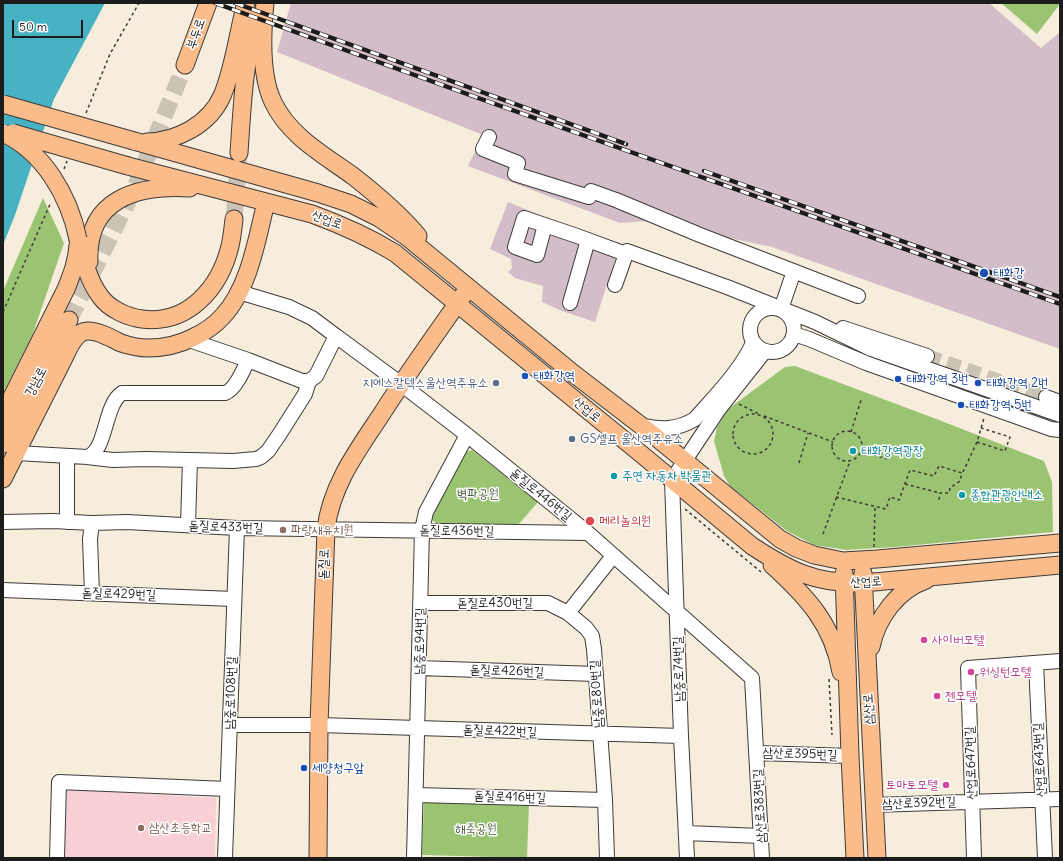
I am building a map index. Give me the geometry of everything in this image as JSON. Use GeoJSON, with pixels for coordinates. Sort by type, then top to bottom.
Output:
{"type":"FeatureCollection","features":[{"type":"Feature","properties":{"kind":"main road","name":"부두로"},"geometry":{"type":"LineString","coordinates":[[185,65],[208,3]]}},
{"type":"Feature","properties":{"kind":"main road"},"geometry":{"type":"LineString","coordinates":[[134,141],[159,141],[180,135],[199,124],[207,116],[221,97],[226,83],[246,3]]}},
{"type":"Feature","properties":{"kind":"main road"},"geometry":{"type":"LineString","coordinates":[[238,153],[247,62],[253,30],[261,3]]}},
{"type":"Feature","properties":{"kind":"main road"},"geometry":{"type":"LineString","coordinates":[[265,3],[263,41],[265,70],[272,102],[279,114],[298,135],[376,194],[397,213],[410,227],[434,259]]}},
{"type":"Feature","properties":{"kind":"main road","name":"산업로"},"geometry":{"type":"LineString","coordinates":[[3,104],[318,193],[351,204],[379,218],[407,237],[780,539],[796,548],[832,560],[843,561],[868,554],[1060,543]]}},
{"type":"Feature","properties":{"kind":"main road"},"geometry":{"type":"LineString","coordinates":[[3,132],[27,148],[40,161],[52,177],[69,206],[93,284],[100,297],[111,307],[124,314],[150,320],[166,319],[182,313],[198,302],[211,289],[222,269],[230,246],[234,219]]}},
{"type":"Feature","properties":{"kind":"main road","name":"산업로"},"geometry":{"type":"LineString","coordinates":[[3,132],[312,214],[341,224],[368,237],[395,253],[752,546],[770,558],[807,576],[829,582],[863,583],[1060,565]]}},
{"type":"Feature","properties":{"kind":"main road"},"geometry":{"type":"LineString","coordinates":[[93,284],[89,255],[91,240],[101,216],[110,206],[121,198],[135,192],[184,188],[227,192]]}},
{"type":"Feature","properties":{"kind":"main road"},"geometry":{"type":"LineString","coordinates":[[3,479],[10,449],[72,342],[80,334],[86,331],[94,332],[130,346],[147,348],[170,346],[189,340],[206,330],[223,317],[239,292],[250,262],[266,202]]}},
{"type":"Feature","properties":{"kind":"main road"},"geometry":{"type":"LineString","coordinates":[[3,415],[66,289],[73,271],[77,254],[78,239]]}},
{"type":"Feature","properties":{"kind":"main road","name":"돋질로"},"geometry":{"type":"LineString","coordinates":[[318,858],[319,725],[326,529],[328,513],[348,465],[401,384],[469,287]]}},
{"type":"Feature","properties":{"kind":"main road","name":"강남로"},"geometry":{"type":"LineString","coordinates":[[10,449],[68,320]]}},
{"type":"Feature","properties":{"kind":"main road"},"geometry":{"type":"LineString","coordinates":[[752,546],[800,592],[821,618],[830,635],[838,658],[849,718]]}},
{"type":"Feature","properties":{"kind":"main road","name":"삼산로"},"geometry":{"type":"LineString","coordinates":[[868,554],[863,583],[877,858]]}},
{"type":"Feature","properties":{"kind":"main road","name":"삼산로"},"geometry":{"type":"LineString","coordinates":[[843,561],[850,756],[856,858]]}},
{"type":"Feature","properties":{"kind":"main road"},"geometry":{"type":"LineString","coordinates":[[868,667],[874,634],[886,612],[902,593],[923,580],[936,576]]}},
{"type":"Feature","properties":{"kind":"street"},"geometry":{"type":"LineString","coordinates":[[489,137],[483,149],[518,163],[515,174],[589,197],[591,191],[616,200],[700,236],[858,296]]}},
{"type":"Feature","properties":{"kind":"street"},"geometry":{"type":"LineString","coordinates":[[545,225],[626,254]]}},
{"type":"Feature","properties":{"kind":"street"},"geometry":{"type":"LineString","coordinates":[[570,303],[588,240]]}},
{"type":"Feature","properties":{"kind":"street"},"geometry":{"type":"LineString","coordinates":[[615,285],[627,251],[727,287],[815,322],[871,349],[1060,415]]}},
{"type":"Feature","properties":{"kind":"street"},"geometry":{"type":"LineString","coordinates":[[781,309],[794,271]]}},
{"type":"Feature","properties":{"kind":"street","name":"돋질로446번길"},"geometry":{"type":"LineString","coordinates":[[239,292],[289,307],[312,318],[401,384],[588,533],[677,612]]}},
{"type":"Feature","properties":{"kind":"street"},"geometry":{"type":"LineString","coordinates":[[774,307],[787,313],[792,319],[794,334],[786,347],[780,351],[772,352],[758,348],[753,343],[749,329],[754,315],[760,310],[774,307]]}},
{"type":"Feature","properties":{"kind":"street"},"geometry":{"type":"LineString","coordinates":[[815,322],[848,329],[927,356]]}},
{"type":"Feature","properties":{"kind":"street"},"geometry":{"type":"LineString","coordinates":[[815,322],[866,363]]}},
{"type":"Feature","properties":{"kind":"street"},"geometry":{"type":"LineString","coordinates":[[794,334],[866,363],[1051,429],[1060,430]]}},
{"type":"Feature","properties":{"kind":"street"},"geometry":{"type":"LineString","coordinates":[[189,340],[248,360],[302,381],[309,381],[316,376],[336,336]]}},
{"type":"Feature","properties":{"kind":"street"},"geometry":{"type":"LineString","coordinates":[[640,425],[653,428],[677,428],[695,419],[744,359],[753,343]]}},
{"type":"Feature","properties":{"kind":"street"},"geometry":{"type":"LineString","coordinates":[[672,480],[719,409],[765,351]]}},
{"type":"Feature","properties":{"kind":"street"},"geometry":{"type":"LineString","coordinates":[[87,457],[92,455],[96,450],[108,420],[113,402],[117,396],[122,393],[203,394],[230,392],[248,360]]}},
{"type":"Feature","properties":{"kind":"street"},"geometry":{"type":"LineString","coordinates":[[10,449],[113,460],[146,459],[244,461],[256,459],[268,451],[280,435],[305,394],[309,381]]}},
{"type":"Feature","properties":{"kind":"street"},"geometry":{"type":"LineString","coordinates":[[1046,397],[1060,402]]}},
{"type":"Feature","properties":{"kind":"street","name":"남중로94번길"},"geometry":{"type":"LineString","coordinates":[[414,858],[422,530],[426,512],[466,435]]}},
{"type":"Feature","properties":{"kind":"street"},"geometry":{"type":"LineString","coordinates":[[67,456],[67,522]]}},
{"type":"Feature","properties":{"kind":"street"},"geometry":{"type":"LineString","coordinates":[[188,525],[190,460]]}},
{"type":"Feature","properties":{"kind":"street","name":"남중로74번길"},"geometry":{"type":"LineString","coordinates":[[672,480],[681,736],[688,858]]}},
{"type":"Feature","properties":{"kind":"street","name":"돋질로433번길"},"geometry":{"type":"LineString","coordinates":[[3,522],[127,522],[237,528],[326,529]]}},
{"type":"Feature","properties":{"kind":"street"},"geometry":{"type":"LineString","coordinates":[[92,523],[90,539],[92,593]]}},
{"type":"Feature","properties":{"kind":"street","name":"남중로108번길"},"geometry":{"type":"LineString","coordinates":[[225,858],[237,528]]}},
{"type":"Feature","properties":{"kind":"street","name":"돋질로436번길"},"geometry":{"type":"LineString","coordinates":[[326,529],[588,533]]}},
{"type":"Feature","properties":{"kind":"street"},"geometry":{"type":"LineString","coordinates":[[568,613],[613,556]]}},
{"type":"Feature","properties":{"kind":"street","name":"돋질로429번길"},"geometry":{"type":"LineString","coordinates":[[3,590],[234,599]]}},
{"type":"Feature","properties":{"kind":"street","name":"돋질로430번길"},"geometry":{"type":"LineString","coordinates":[[420,603],[548,603],[568,613]]}},
{"type":"Feature","properties":{"kind":"street","name":"삼산로395번길"},"geometry":{"type":"LineString","coordinates":[[677,612],[752,678],[757,753],[850,756]]}},
{"type":"Feature","properties":{"kind":"street","name":"남중로80번길"},"geometry":{"type":"LineString","coordinates":[[568,613],[586,628],[592,636],[605,800],[607,858]]}},
{"type":"Feature","properties":{"kind":"street"},"geometry":{"type":"LineString","coordinates":[[1036,663],[1060,661]]}},
{"type":"Feature","properties":{"kind":"street","name":"산업로647번길"},"geometry":{"type":"LineString","coordinates":[[974,858],[968,668],[1036,663]]}},
{"type":"Feature","properties":{"kind":"street","name":"산업로643번길"},"geometry":{"type":"LineString","coordinates":[[1036,663],[1045,858]]}},
{"type":"Feature","properties":{"kind":"street","name":"돋질로426번길"},"geometry":{"type":"LineString","coordinates":[[419,668],[596,674]]}},
{"type":"Feature","properties":{"kind":"street","name":"돋질로422번길"},"geometry":{"type":"LineString","coordinates":[[230,725],[319,725],[681,736]]}},
{"type":"Feature","properties":{"kind":"street","name":"삼산로383번길"},"geometry":{"type":"LineString","coordinates":[[757,753],[762,858]]}},
{"type":"Feature","properties":{"kind":"street"},"geometry":{"type":"LineString","coordinates":[[57,858],[59,782],[228,789]]}},
{"type":"Feature","properties":{"kind":"street","name":"돋질로416번길"},"geometry":{"type":"LineString","coordinates":[[416,795],[605,800]]}},
{"type":"Feature","properties":{"kind":"street","name":"삼산로392번길"},"geometry":{"type":"LineString","coordinates":[[874,804],[1060,799]]}},
{"type":"Feature","properties":{"kind":"street"},"geometry":{"type":"LineString","coordinates":[[686,833],[761,836]]}},
{"type":"Feature","properties":{"kind":"path"},"geometry":{"type":"LineString","coordinates":[[728,398],[760,415],[766,418],[771,424],[774,437],[767,449],[755,454],[748,454],[737,447],[733,434],[737,422],[748,414],[760,415],[834,442]]}},
{"type":"Feature","properties":{"kind":"path"},"geometry":{"type":"LineString","coordinates":[[851,432],[861,400]]}},
{"type":"Feature","properties":{"kind":"path"},"geometry":{"type":"LineString","coordinates":[[905,484],[940,493],[949,493],[950,488],[960,481],[962,473],[977,442],[981,428],[1010,437],[1005,451],[977,442]]}},
{"type":"Feature","properties":{"kind":"path"},"geometry":{"type":"LineString","coordinates":[[851,432],[861,441],[862,451],[856,458],[850,461],[842,460],[838,458],[833,449],[834,442],[837,435],[851,432]]}},
{"type":"Feature","properties":{"kind":"path"},"geometry":{"type":"LineString","coordinates":[[799,463],[808,433]]}},
{"type":"Feature","properties":{"kind":"path"},"geometry":{"type":"LineString","coordinates":[[862,451],[887,459]]}},
{"type":"Feature","properties":{"kind":"path"},"geometry":{"type":"LineString","coordinates":[[823,534],[850,461]]}},
{"type":"Feature","properties":{"kind":"path"},"geometry":{"type":"LineString","coordinates":[[836,497],[886,509],[890,497],[899,500],[910,470],[934,476],[939,466],[962,473]]}},
{"type":"Feature","properties":{"kind":"path"},"geometry":{"type":"LineString","coordinates":[[939,500],[940,493]]}},
{"type":"Feature","properties":{"kind":"path"},"geometry":{"type":"LineString","coordinates":[[680,506],[766,576]]}},
{"type":"Feature","properties":{"kind":"path"},"geometry":{"type":"LineString","coordinates":[[868,554],[875,506]]}},
{"type":"Feature","properties":{"kind":"path"},"geometry":{"type":"LineString","coordinates":[[829,677],[832,735]]}},
{"type":"Feature","properties":{"kind":"shaded area"},"geometry":{"type":"Polygon","coordinates":[[[291,3],[989,3],[1041,48],[1060,32],[1060,349],[772,247],[649,221],[620,223],[468,166],[483,135],[277,52],[291,3]]]}},
{"type":"Feature","properties":{"kind":"shaded area"},"geometry":{"type":"Polygon","coordinates":[[[508,202],[619,247],[595,322],[562,311],[542,302],[543,286],[515,278],[508,272],[512,268],[511,259],[490,249],[508,202]]]}},
{"type":"Feature","properties":{"kind":"shaded area","name":"삼산초등학교"},"geometry":{"type":"Polygon","coordinates":[[[66,789],[216,798],[215,858],[64,858],[66,789]]]}},
{"type":"Feature","properties":{"kind":"green space"},"geometry":{"type":"Polygon","coordinates":[[[1001,3],[1060,3],[1060,4],[1037,34],[1001,3]]]}},
{"type":"Feature","properties":{"kind":"green space"},"geometry":{"type":"Polygon","coordinates":[[[43,198],[64,243],[32,336],[3,394],[3,291],[43,198]]]}},
{"type":"Feature","properties":{"kind":"green space","name":"태화강역광장"},"geometry":{"type":"Polygon","coordinates":[[[795,366],[1044,461],[1052,482],[1053,532],[895,547],[846,550],[814,545],[787,531],[730,486],[724,476],[714,441],[717,427],[728,409],[785,367],[795,366]]]}},
{"type":"Feature","properties":{"kind":"green space","name":"벽파공원"},"geometry":{"type":"Polygon","coordinates":[[[472,450],[538,502],[518,525],[436,523],[432,520],[431,516],[465,452],[472,450]]]}},
{"type":"Feature","properties":{"kind":"green space","name":"해죽공원"},"geometry":{"type":"Polygon","coordinates":[[[424,799],[529,802],[527,858],[422,855],[424,799]]]}},
{"type":"Feature","properties":{"kind":"water"},"geometry":{"type":"Polygon","coordinates":[[[3,3],[105,3],[54,99],[15,215],[3,245],[3,3]]]}},
{"type":"Feature","properties":{"kind":"tunnel"},"geometry":{"type":"LineString","coordinates":[[69,320],[136,185],[185,65]]}},
{"type":"Feature","properties":{"kind":"tunnel"},"geometry":{"type":"LineString","coordinates":[[234,219],[239,153]]}},
{"type":"Feature","properties":{"kind":"tunnel"},"geometry":{"type":"LineString","coordinates":[[927,356],[1046,397]]}},
{"type":"Feature","properties":{"kind":"railway"},"geometry":{"type":"LineString","coordinates":[[215,3],[1060,304]]}},
{"type":"Feature","properties":{"kind":"railway"},"geometry":{"type":"LineString","coordinates":[[235,3],[626,144]]}},
{"type":"Feature","properties":{"kind":"railway"},"geometry":{"type":"LineString","coordinates":[[704,171],[1060,297]]}},
{"type":"Feature","properties":{"kind":"place","name":"태화강"},"geometry":{"type":"Point","coordinates":[984,273]}},
{"type":"Feature","properties":{"kind":"place","name":"태화강역"},"geometry":{"type":"Point","coordinates":[525,376]}},
{"type":"Feature","properties":{"kind":"place","name":"태화강역 3번"},"geometry":{"type":"Point","coordinates":[898,379]}},
{"type":"Feature","properties":{"kind":"place","name":"지에스칼텍스울산역주유소"},"geometry":{"type":"Point","coordinates":[496,383]}},
{"type":"Feature","properties":{"kind":"place","name":"태화강역 2번"},"geometry":{"type":"Point","coordinates":[978,383]}},
{"type":"Feature","properties":{"kind":"place","name":"태화강역 5번"},"geometry":{"type":"Point","coordinates":[961,405]}},
{"type":"Feature","properties":{"kind":"place","name":"GS셀프 울산역주유소"},"geometry":{"type":"Point","coordinates":[572,439]}},
{"type":"Feature","properties":{"kind":"place","name":"태화강역광장"},"geometry":{"type":"Point","coordinates":[853,451]}},
{"type":"Feature","properties":{"kind":"place","name":"주연 자동차 박물관"},"geometry":{"type":"Point","coordinates":[614,476]}},
{"type":"Feature","properties":{"kind":"place","name":"종합관광안내소"},"geometry":{"type":"Point","coordinates":[962,495]}},
{"type":"Feature","properties":{"kind":"place","name":"메리놀의원"},"geometry":{"type":"Point","coordinates":[590,521]}},
{"type":"Feature","properties":{"kind":"place","name":"파랑새유치원"},"geometry":{"type":"Point","coordinates":[283,530]}},
{"type":"Feature","properties":{"kind":"place","name":"사이버모텔"},"geometry":{"type":"Point","coordinates":[924,640]}},
{"type":"Feature","properties":{"kind":"place","name":"워싱턴모텔"},"geometry":{"type":"Point","coordinates":[971,672]}},
{"type":"Feature","properties":{"kind":"place","name":"젠모텔"},"geometry":{"type":"Point","coordinates":[937,696]}},
{"type":"Feature","properties":{"kind":"place","name":"세양청구앞"},"geometry":{"type":"Point","coordinates":[304,768]}},
{"type":"Feature","properties":{"kind":"place","name":"토마토모텔"},"geometry":{"type":"Point","coordinates":[946,785]}},
{"type":"Feature","properties":{"kind":"place","name":"삼산초등학교"},"geometry":{"type":"Point","coordinates":[141,828]}}]}
